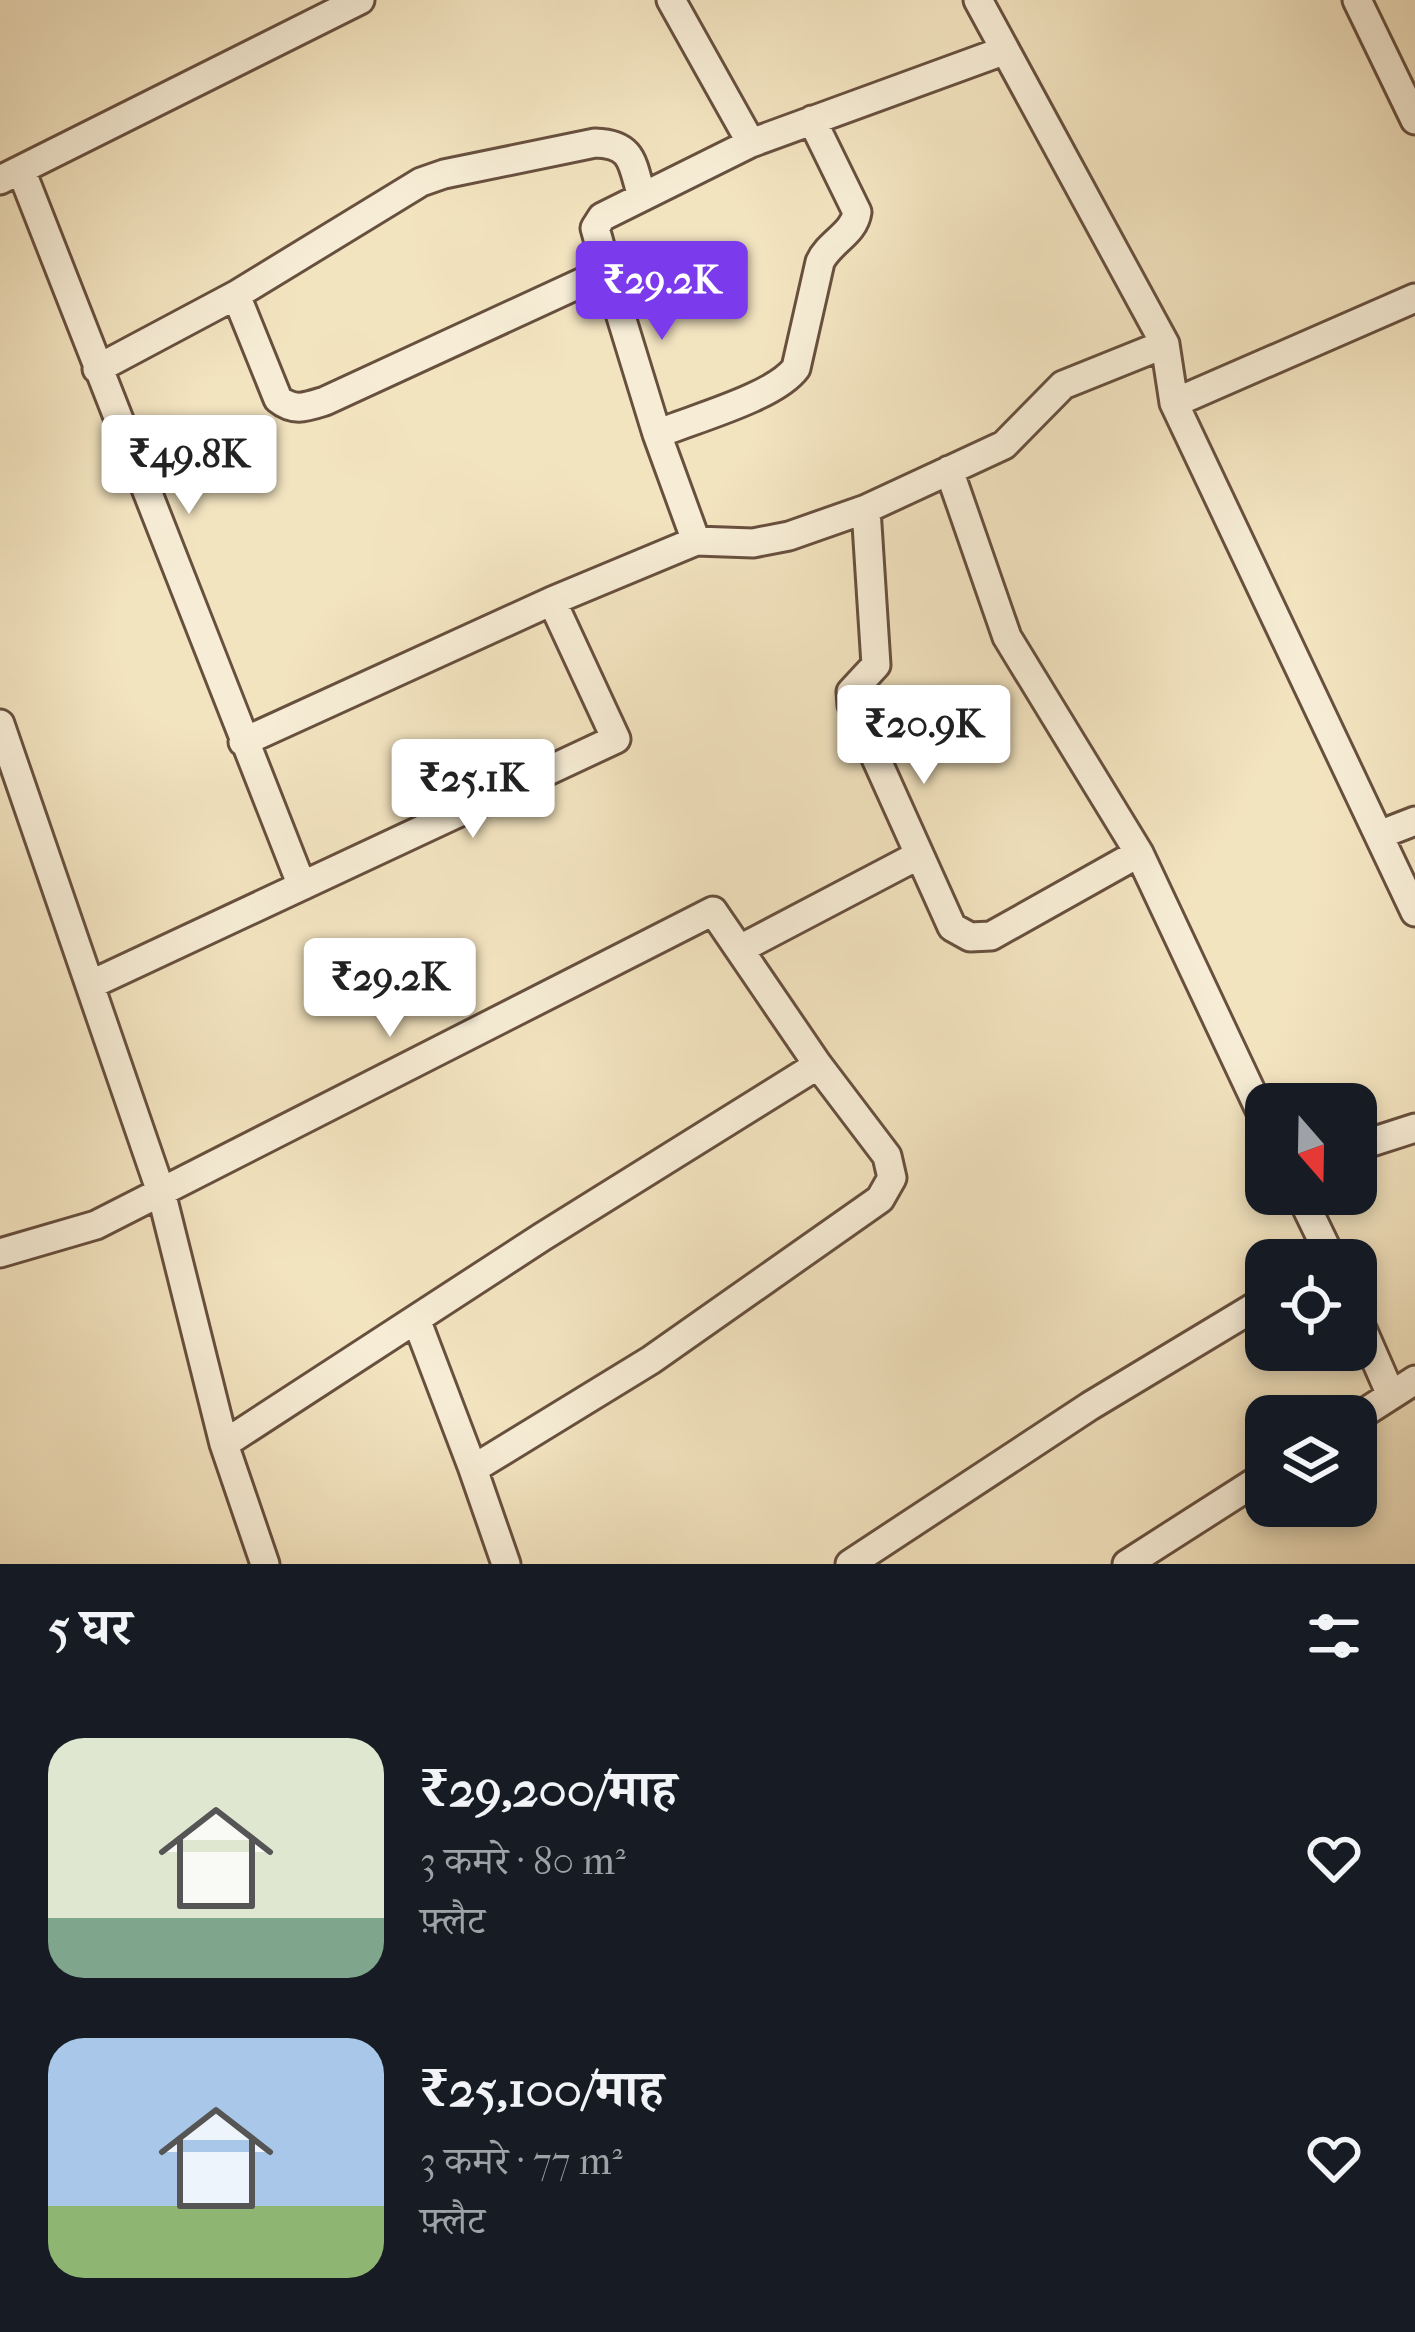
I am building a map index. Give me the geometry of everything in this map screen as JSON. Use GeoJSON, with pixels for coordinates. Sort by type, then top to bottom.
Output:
{"type":"FeatureCollection","features":[{"type":"Feature","properties":{"kind":"street"},"geometry":{"type":"LineString","coordinates":[[302,886],[97,369],[10,175],[360,0]]}},
{"type":"Feature","properties":{"kind":"street"},"geometry":{"type":"LineString","coordinates":[[670,0],[751,143]]}},
{"type":"Feature","properties":{"kind":"street"},"geometry":{"type":"LineString","coordinates":[[978,0],[1165,344],[1174,404],[1415,912]]}},
{"type":"Feature","properties":{"kind":"street"},"geometry":{"type":"LineString","coordinates":[[1357,0],[1415,120]]}},
{"type":"Feature","properties":{"kind":"street"},"geometry":{"type":"LineString","coordinates":[[696,541],[657,434],[595,228],[602,217],[751,143],[1003,51]]}},
{"type":"Feature","properties":{"kind":"street"},"geometry":{"type":"LineString","coordinates":[[657,434],[770,388],[788,379],[796,368],[820,262],[856,222],[857,212],[812,120]]}},
{"type":"Feature","properties":{"kind":"street"},"geometry":{"type":"LineString","coordinates":[[97,369],[236,295],[421,182],[444,174],[595,143],[615,144],[628,154],[642,197]]}},
{"type":"Feature","properties":{"kind":"street"},"geometry":{"type":"LineString","coordinates":[[236,295],[278,399],[302,408],[607,271]]}},
{"type":"Feature","properties":{"kind":"street"},"geometry":{"type":"LineString","coordinates":[[1174,404],[1415,298]]}},
{"type":"Feature","properties":{"kind":"street"},"geometry":{"type":"LineString","coordinates":[[243,742],[696,541],[753,542],[790,536],[866,508],[1004,445],[1063,385],[1165,344]]}},
{"type":"Feature","properties":{"kind":"street"},"geometry":{"type":"LineString","coordinates":[[949,470],[1007,637],[1139,853],[1247,1083]]}},
{"type":"Feature","properties":{"kind":"street"},"geometry":{"type":"LineString","coordinates":[[866,508],[876,664],[850,692],[852,705],[952,927],[970,937],[991,936],[1139,853]]}},
{"type":"Feature","properties":{"kind":"street"},"geometry":{"type":"LineString","coordinates":[[92,984],[616,739],[552,601]]}},
{"type":"Feature","properties":{"kind":"street"},"geometry":{"type":"LineString","coordinates":[[0,724],[161,1192],[224,1444],[265,1564]]}},
{"type":"Feature","properties":{"kind":"street"},"geometry":{"type":"LineString","coordinates":[[1378,835],[1415,820]]}},
{"type":"Feature","properties":{"kind":"street"},"geometry":{"type":"LineString","coordinates":[[740,949],[920,855]]}},
{"type":"Feature","properties":{"kind":"street"},"geometry":{"type":"LineString","coordinates":[[0,1253],[96,1226],[713,911],[887,1156],[892,1178],[880,1199],[651,1360],[472,1468]]}},
{"type":"Feature","properties":{"kind":"street"},"geometry":{"type":"LineString","coordinates":[[224,1444],[818,1065]]}},
{"type":"Feature","properties":{"kind":"street"},"geometry":{"type":"LineString","coordinates":[[1377,1140],[1415,1128]]}},
{"type":"Feature","properties":{"kind":"street"},"geometry":{"type":"LineString","coordinates":[[850,1564],[1090,1406],[1245,1313]]}},
{"type":"Feature","properties":{"kind":"street"},"geometry":{"type":"LineString","coordinates":[[416,1319],[506,1564]]}},
{"type":"Feature","properties":{"kind":"street"},"geometry":{"type":"LineString","coordinates":[[1377,1348],[1403,1388],[1377,1405]]}},
{"type":"Feature","properties":{"kind":"street"},"geometry":{"type":"LineString","coordinates":[[1127,1564],[1245,1488]]}}]}
